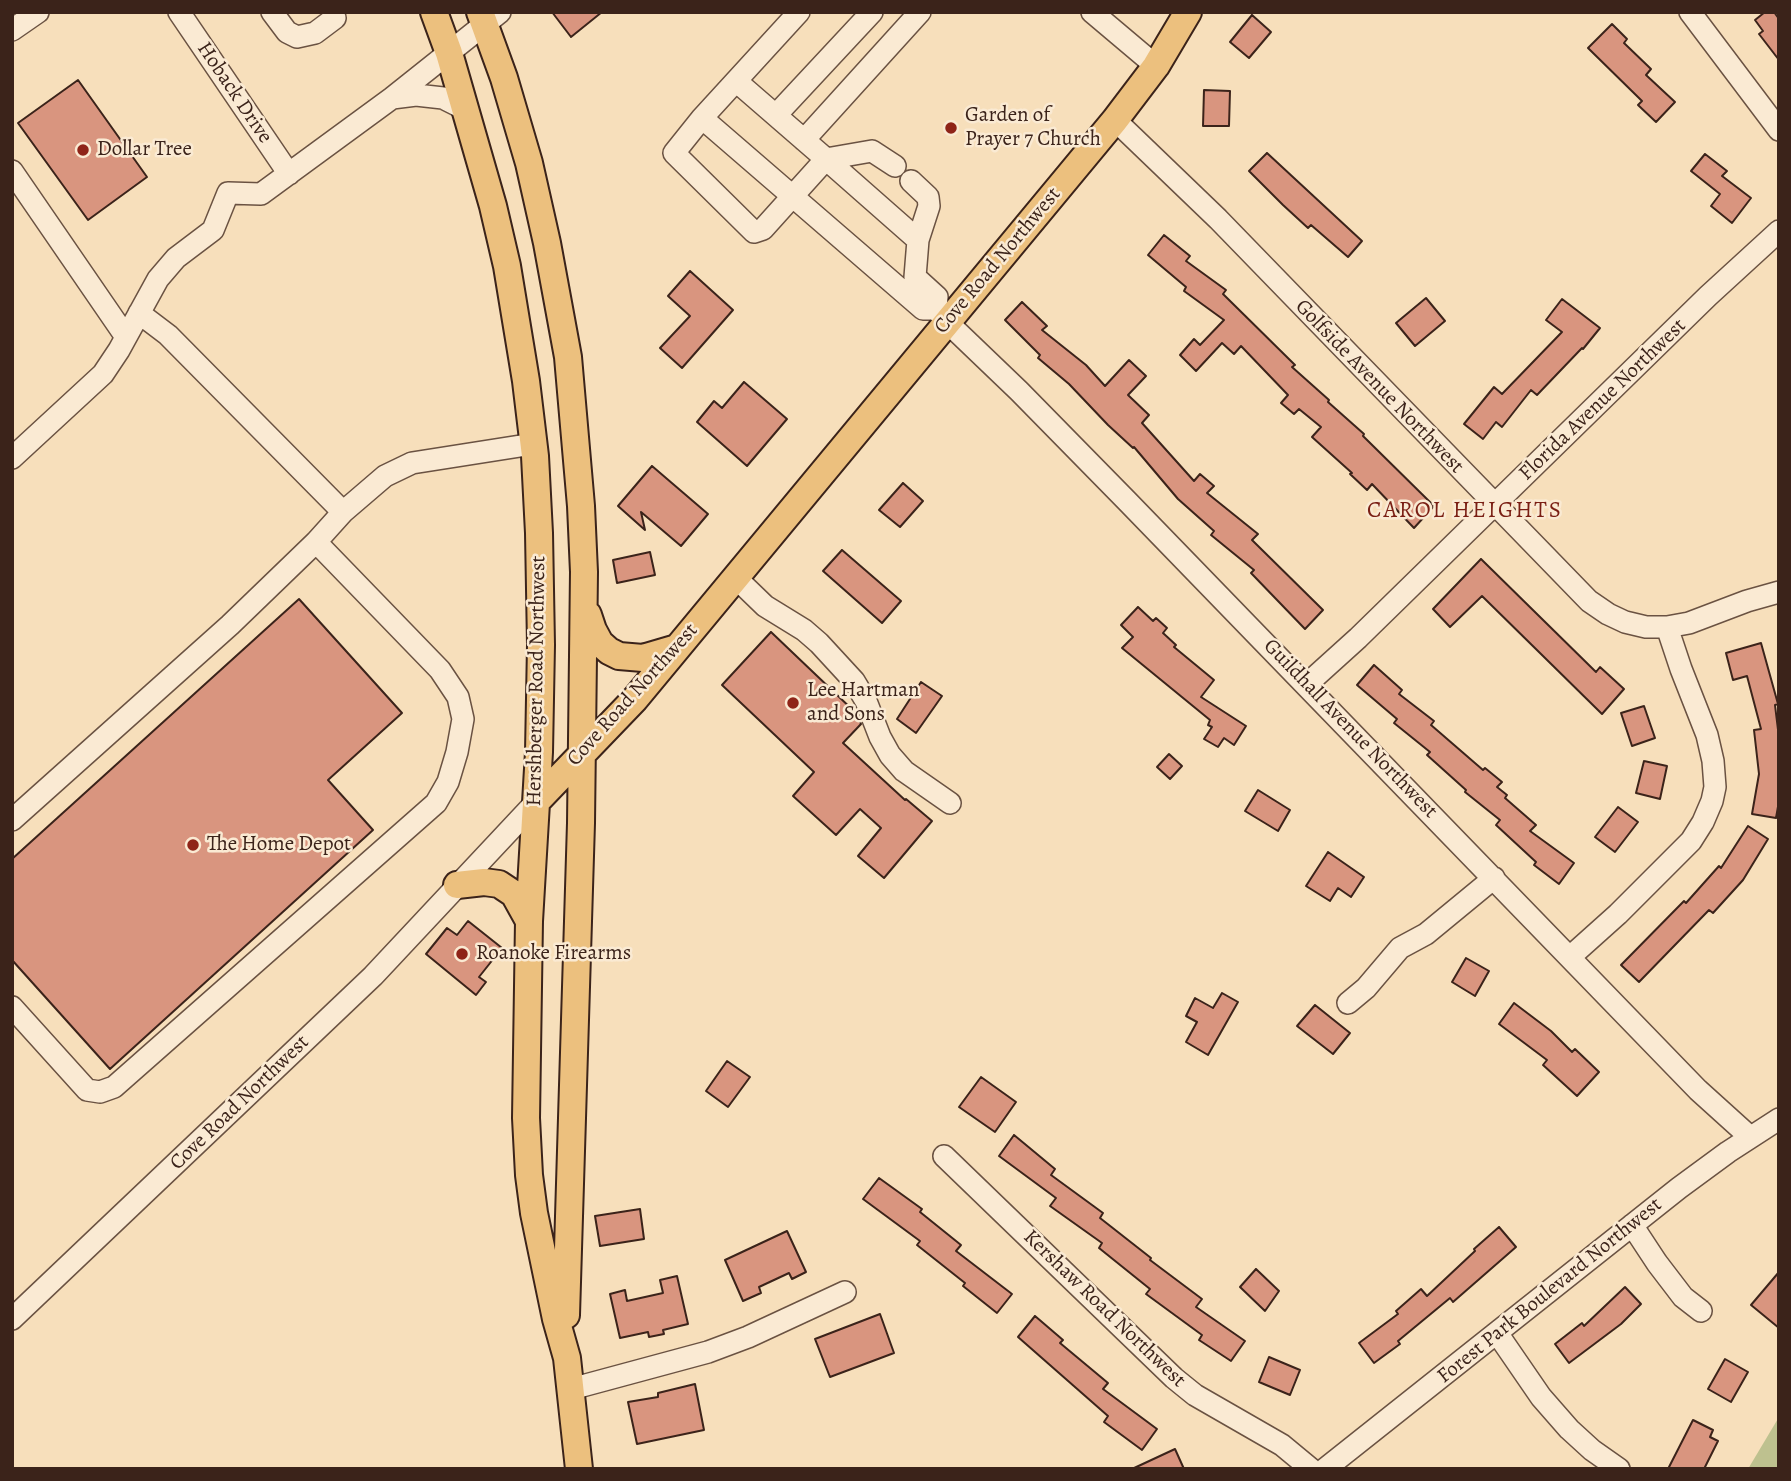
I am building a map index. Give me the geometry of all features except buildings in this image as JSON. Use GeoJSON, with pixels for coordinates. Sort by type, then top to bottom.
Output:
{"type":"FeatureCollection","features":[{"type":"Feature","properties":{"kind":"main road","name":"Hershberger Road Northwest"},"geometry":{"type":"LineString","coordinates":[[434,12],[449,53],[493,206],[507,266],[526,381],[533,444],[539,533],[541,645],[526,1031],[529,1175],[548,1279],[567,1358],[579,1469]]}},
{"type":"Feature","properties":{"kind":"main road","name":"Cove Road Northwest"},"geometry":{"type":"LineString","coordinates":[[536,802],[635,699],[735,578],[942,316],[1115,120],[1156,66],[1188,12]]}},
{"type":"Feature","properties":{"kind":"main road","name":"Hershberger Road Northwest"},"geometry":{"type":"LineString","coordinates":[[488,16],[529,163],[547,243],[568,357],[582,506],[582,754],[566,1267],[567,1358]]}},
{"type":"Feature","properties":{"kind":"main road"},"geometry":{"type":"LineString","coordinates":[[584,600],[593,630],[600,643],[609,651],[631,659],[677,648]]}},
{"type":"Feature","properties":{"kind":"main road"},"geometry":{"type":"LineString","coordinates":[[457,885],[484,882],[499,884],[514,894],[530,921]]}},
{"type":"Feature","properties":{"kind":"street"},"geometry":{"type":"LineString","coordinates":[[12,30],[38,12]]}},
{"type":"Feature","properties":{"kind":"street","name":"Hoback Drive"},"geometry":{"type":"LineString","coordinates":[[179,12],[289,174]]}},
{"type":"Feature","properties":{"kind":"street"},"geometry":{"type":"LineString","coordinates":[[272,12],[287,32],[297,37],[315,33],[335,19]]}},
{"type":"Feature","properties":{"kind":"street"},"geometry":{"type":"LineString","coordinates":[[799,12],[702,118],[674,153],[754,232],[763,229],[826,159],[872,151],[895,166]]}},
{"type":"Feature","properties":{"kind":"street"},"geometry":{"type":"LineString","coordinates":[[776,115],[872,12]]}},
{"type":"Feature","properties":{"kind":"street"},"geometry":{"type":"LineString","coordinates":[[804,140],[920,12]]}},
{"type":"Feature","properties":{"kind":"street"},"geometry":{"type":"LineString","coordinates":[[1092,12],[1156,66]]}},
{"type":"Feature","properties":{"kind":"street"},"geometry":{"type":"LineString","coordinates":[[1690,12],[1779,130]]}},
{"type":"Feature","properties":{"kind":"street"},"geometry":{"type":"LineString","coordinates":[[12,458],[103,374],[164,272],[176,258],[213,230],[228,193],[261,194],[392,98],[449,53],[488,16]]}},
{"type":"Feature","properties":{"kind":"street"},"geometry":{"type":"LineString","coordinates":[[736,81],[918,240]]}},
{"type":"Feature","properties":{"kind":"street"},"geometry":{"type":"LineString","coordinates":[[392,98],[416,95],[443,98],[465,109]]}},
{"type":"Feature","properties":{"kind":"street"},"geometry":{"type":"LineString","coordinates":[[702,118],[923,309],[942,316]]}},
{"type":"Feature","properties":{"kind":"street","name":"Golfside Avenue Northwest"},"geometry":{"type":"LineString","coordinates":[[1115,120],[1218,219],[1589,601],[1625,622],[1646,627],[1667,627],[1689,623],[1779,592]]}},
{"type":"Feature","properties":{"kind":"street"},"geometry":{"type":"LineString","coordinates":[[12,171],[126,337]]}},
{"type":"Feature","properties":{"kind":"street"},"geometry":{"type":"LineString","coordinates":[[911,181],[928,197],[929,206],[918,240],[915,277],[937,297],[942,316]]}},
{"type":"Feature","properties":{"kind":"street","name":"Florida Avenue Northwest"},"geometry":{"type":"LineString","coordinates":[[1306,685],[1358,638],[1779,231]]}},
{"type":"Feature","properties":{"kind":"street"},"geometry":{"type":"LineString","coordinates":[[139,313],[168,335],[343,512]]}},
{"type":"Feature","properties":{"kind":"street","name":"Guildhall Avenue Northwest"},"geometry":{"type":"LineString","coordinates":[[942,316],[1019,390],[1698,1090],[1751,1137]]}},
{"type":"Feature","properties":{"kind":"street"},"geometry":{"type":"LineString","coordinates":[[12,820],[230,625],[316,542],[343,512],[385,476],[412,463],[533,444]]}},
{"type":"Feature","properties":{"kind":"street"},"geometry":{"type":"LineString","coordinates":[[12,1007],[87,1090],[100,1092],[114,1087],[436,803],[448,782],[457,751],[463,719],[458,697],[440,670],[316,542]]}},
{"type":"Feature","properties":{"kind":"street"},"geometry":{"type":"LineString","coordinates":[[735,578],[765,606],[804,630],[819,643],[855,681],[890,755],[904,771],[950,803]]}},
{"type":"Feature","properties":{"kind":"street"},"geometry":{"type":"LineString","coordinates":[[1570,957],[1618,914],[1691,841],[1712,800],[1713,761],[1707,735],[1667,627]]}},
{"type":"Feature","properties":{"kind":"street","name":"Cove Road Northwest"},"geometry":{"type":"LineString","coordinates":[[12,1319],[373,976],[536,802]]}},
{"type":"Feature","properties":{"kind":"street"},"geometry":{"type":"LineString","coordinates":[[1348,1003],[1366,988],[1400,948],[1426,934],[1494,878]]}},
{"type":"Feature","properties":{"kind":"street","name":"Forest Park Boulevard Northwest"},"geometry":{"type":"LineString","coordinates":[[1325,1469],[1688,1181],[1779,1119]]}},
{"type":"Feature","properties":{"kind":"street","name":"Kershaw Road Northwest"},"geometry":{"type":"LineString","coordinates":[[944,1156],[1174,1378],[1195,1395],[1282,1446],[1311,1469]]}},
{"type":"Feature","properties":{"kind":"street"},"geometry":{"type":"LineString","coordinates":[[1632,1225],[1684,1297],[1701,1311]]}},
{"type":"Feature","properties":{"kind":"street"},"geometry":{"type":"LineString","coordinates":[[571,1389],[708,1352],[748,1337],[845,1292]]}},
{"type":"Feature","properties":{"kind":"street"},"geometry":{"type":"LineString","coordinates":[[1497,1333],[1541,1397],[1569,1429],[1619,1469]]}},
{"type":"Feature","properties":{"kind":"green space"},"geometry":{"type":"Polygon","coordinates":[[[1779,1417],[1779,1469],[1748,1469],[1779,1417]]]}},
{"type":"Feature","properties":{"kind":"place","name":"Garden of Prayer 7 Church"},"geometry":{"type":"Point","coordinates":[951,128]}},
{"type":"Feature","properties":{"kind":"place","name":"Dollar Tree"},"geometry":{"type":"Point","coordinates":[83,150]}},
{"type":"Feature","properties":{"kind":"place","name":"Lee Hartman and Sons"},"geometry":{"type":"Point","coordinates":[793,703]}},
{"type":"Feature","properties":{"kind":"place","name":"The Home Depot"},"geometry":{"type":"Point","coordinates":[193,845]}},
{"type":"Feature","properties":{"kind":"place","name":"Roanoke Firearms"},"geometry":{"type":"Point","coordinates":[462,954]}},
{"type":"Feature","properties":{"kind":"district","name":"CAROL HEIGHTS"},"geometry":{"type":"Point","coordinates":[1465,511]}}]}
